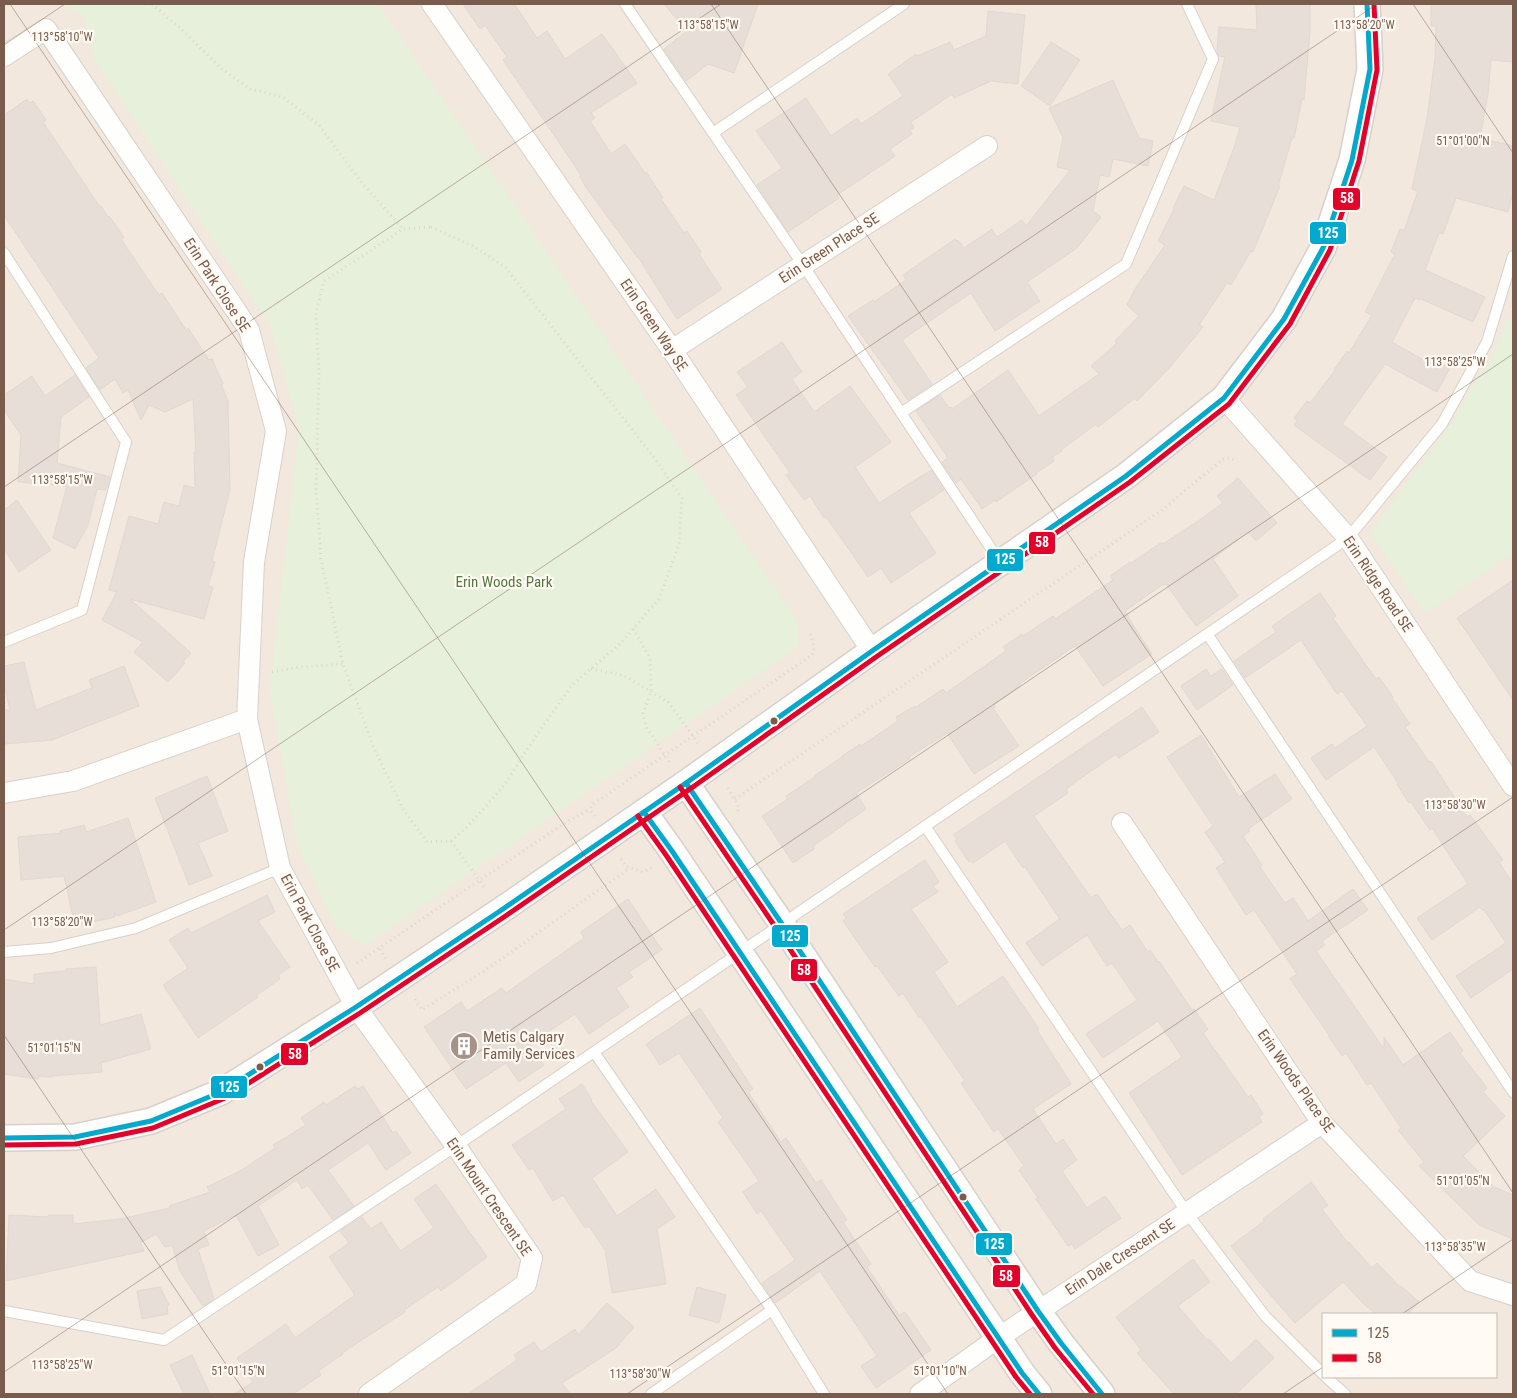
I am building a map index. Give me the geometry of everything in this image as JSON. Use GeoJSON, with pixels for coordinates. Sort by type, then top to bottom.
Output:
{"type":"FeatureCollection","features":[{"type":"Feature","properties":{"kind":"street","name":"Erin Green Way SE"},"geometry":{"type":"LineString","coordinates":[[432,4],[672,350],[872,651]]}},
{"type":"Feature","properties":{"kind":"street"},"geometry":{"type":"LineString","coordinates":[[4,1138],[75,1137],[152,1121],[221,1092],[356,1007],[686,783],[872,651],[1126,476],[1224,398],[1284,319],[1323,248],[1352,160],[1370,69],[1367,4]]}},
{"type":"Feature","properties":{"kind":"street","name":"Erin Park Close SE"},"geometry":{"type":"LineString","coordinates":[[4,56],[46,29],[249,330],[276,431],[254,562],[247,719],[280,868],[356,1007]]}},
{"type":"Feature","properties":{"kind":"street","name":"Erin Green Place SE"},"geometry":{"type":"LineString","coordinates":[[672,350],[987,146]]}},
{"type":"Feature","properties":{"kind":"street","name":"Erin Ridge Road SE"},"geometry":{"type":"LineString","coordinates":[[1224,398],[1348,538],[1513,786]]}},
{"type":"Feature","properties":{"kind":"street"},"geometry":{"type":"LineString","coordinates":[[4,793],[72,781],[247,719]]}},
{"type":"Feature","properties":{"kind":"street"},"geometry":{"type":"LineString","coordinates":[[686,783],[782,924],[1038,1311],[1102,1394]]}},
{"type":"Feature","properties":{"kind":"street"},"geometry":{"type":"LineString","coordinates":[[644,812],[998,1338],[1039,1394]]}},
{"type":"Feature","properties":{"kind":"street","name":"Erin Woods Place SE"},"geometry":{"type":"LineString","coordinates":[[1122,823],[1322,1123],[1470,1281],[1513,1295]]}},
{"type":"Feature","properties":{"kind":"street","name":"Erin Mount Crescent SE"},"geometry":{"type":"LineString","coordinates":[[356,1007],[456,1146],[532,1258],[526,1284],[369,1394]]}},
{"type":"Feature","properties":{"kind":"street","name":"Erin Dale Crescent SE"},"geometry":{"type":"LineString","coordinates":[[920,1394],[1038,1311],[1322,1123]]}},
{"type":"Feature","properties":{"kind":"lane"},"geometry":{"type":"LineString","coordinates":[[625,4],[803,265],[1000,562]]}},
{"type":"Feature","properties":{"kind":"lane"},"geometry":{"type":"LineString","coordinates":[[713,133],[904,4]]}},
{"type":"Feature","properties":{"kind":"lane"},"geometry":{"type":"LineString","coordinates":[[901,413],[1126,264],[1213,59],[1187,4]]}},
{"type":"Feature","properties":{"kind":"lane"},"geometry":{"type":"LineString","coordinates":[[4,253],[126,442],[82,610],[4,642]]}},
{"type":"Feature","properties":{"kind":"lane"},"geometry":{"type":"LineString","coordinates":[[4,1311],[164,1340],[456,1146],[1348,538],[1442,424],[1486,342],[1513,256]]}},
{"type":"Feature","properties":{"kind":"lane"},"geometry":{"type":"LineString","coordinates":[[1208,635],[1513,1092]]}},
{"type":"Feature","properties":{"kind":"lane"},"geometry":{"type":"LineString","coordinates":[[925,826],[1187,1213],[1265,1316],[1322,1374]]}},
{"type":"Feature","properties":{"kind":"lane"},"geometry":{"type":"LineString","coordinates":[[4,952],[51,948],[136,928],[280,868]]}},
{"type":"Feature","properties":{"kind":"lane"},"geometry":{"type":"LineString","coordinates":[[594,1052],[772,1310],[824,1394]]}},
{"type":"Feature","properties":{"kind":"lane"},"geometry":{"type":"LineString","coordinates":[[650,1394],[772,1310]]}},
{"type":"Feature","properties":{"kind":"lane"},"geometry":{"type":"LineString","coordinates":[[1326,1378],[1345,1394]]}},
{"type":"Feature","properties":{"kind":"path"},"geometry":{"type":"LineString","coordinates":[[152,4],[230,74],[250,89],[283,97],[318,124],[362,183],[403,229]]}},
{"type":"Feature","properties":{"kind":"path"},"geometry":{"type":"LineString","coordinates":[[432,227],[475,248],[506,268],[643,444],[682,498],[679,544],[659,599],[621,643],[572,685],[536,736],[506,784],[471,823],[451,841],[427,842],[403,809],[373,746],[343,664],[320,549],[316,490],[319,375],[316,313],[324,281],[403,229],[432,227]]}},
{"type":"Feature","properties":{"kind":"path"},"geometry":{"type":"LineString","coordinates":[[735,799],[1162,510],[1222,459],[1237,460]]}},
{"type":"Feature","properties":{"kind":"path"},"geometry":{"type":"LineString","coordinates":[[633,629],[650,658],[651,692],[643,713],[647,728],[665,756],[686,783]]}},
{"type":"Feature","properties":{"kind":"path"},"geometry":{"type":"LineString","coordinates":[[338,975],[380,949],[563,824],[590,809],[593,804],[812,655],[814,648],[811,634]]}},
{"type":"Feature","properties":{"kind":"path"},"geometry":{"type":"LineString","coordinates":[[249,676],[299,667],[343,664]]}},
{"type":"Feature","properties":{"kind":"path"},"geometry":{"type":"LineString","coordinates":[[590,669],[622,674],[668,702],[702,749]]}},
{"type":"Feature","properties":{"kind":"path"},"geometry":{"type":"LineString","coordinates":[[590,809],[597,821]]}},
{"type":"Feature","properties":{"kind":"path"},"geometry":{"type":"LineString","coordinates":[[451,841],[500,911]]}},
{"type":"Feature","properties":{"kind":"path"},"geometry":{"type":"LineString","coordinates":[[621,859],[627,867],[643,872],[657,864]]}},
{"type":"Feature","properties":{"kind":"path"},"geometry":{"type":"LineString","coordinates":[[414,999],[422,1010],[484,971],[630,868]]}},
{"type":"Feature","properties":{"kind":"shaded area"},"geometry":{"type":"Polygon","coordinates":[[[4,4],[1513,4],[1513,1394],[4,1394],[4,4]]]}},
{"type":"Feature","properties":{"kind":"green space","name":"Erin Woods Park"},"geometry":{"type":"Polygon","coordinates":[[[63,4],[378,4],[798,622],[798,647],[365,946],[336,927],[297,845],[270,691],[299,428],[270,325],[95,61],[83,17],[63,4]]]}},
{"type":"Feature","properties":{"kind":"green space"},"geometry":{"type":"Polygon","coordinates":[[[1513,318],[1513,553],[1425,614],[1370,533],[1452,422],[1499,343],[1505,323],[1513,318]]]}},
{"type":"Feature","properties":{"kind":"building"},"geometry":{"type":"Polygon","coordinates":[[[463,4],[517,4],[515,5],[537,38],[547,31],[565,59],[602,34],[637,83],[591,113],[595,118],[590,121],[611,154],[625,144],[646,172],[663,198],[661,199],[684,233],[687,231],[701,252],[699,254],[722,289],[677,319],[638,257],[585,186],[581,175],[503,60],[507,57],[485,25],[480,29],[463,4]]]}},
{"type":"Feature","properties":{"kind":"building"},"geometry":{"type":"Polygon","coordinates":[[[664,4],[758,4],[734,73],[708,64],[686,81],[664,49],[687,31],[664,4]]]}},
{"type":"Feature","properties":{"kind":"building"},"geometry":{"type":"Polygon","coordinates":[[[1256,4],[1310,4],[1310,31],[1304,100],[1302,99],[1294,138],[1292,138],[1278,186],[1280,186],[1253,252],[1251,251],[1231,285],[1227,283],[1199,325],[1203,327],[1170,367],[1137,401],[1135,398],[1098,427],[1096,424],[1052,457],[1053,462],[1037,474],[996,502],[995,500],[982,509],[961,479],[956,483],[942,462],[948,458],[916,411],[940,395],[949,408],[951,407],[952,409],[1008,370],[1039,416],[1099,374],[1091,366],[1117,343],[1115,341],[1139,316],[1127,305],[1135,289],[1165,245],[1158,241],[1184,186],[1214,200],[1240,127],[1211,121],[1225,57],[1219,56],[1217,51],[1219,27],[1257,30],[1256,4]]]}},
{"type":"Feature","properties":{"kind":"building"},"geometry":{"type":"Polygon","coordinates":[[[1431,4],[1513,4],[1513,62],[1491,60],[1488,94],[1480,138],[1513,146],[1513,192],[1508,212],[1456,198],[1443,234],[1439,233],[1425,270],[1485,297],[1473,322],[1415,298],[1392,342],[1425,361],[1428,356],[1450,368],[1437,392],[1385,364],[1342,424],[1387,457],[1370,480],[1294,425],[1297,421],[1294,418],[1307,401],[1310,403],[1347,351],[1349,353],[1372,315],[1365,312],[1395,254],[1391,252],[1400,229],[1404,231],[1418,191],[1412,189],[1427,119],[1435,58],[1436,26],[1431,26],[1431,4]]]}},
{"type":"Feature","properties":{"kind":"building"},"geometry":{"type":"Polygon","coordinates":[[[988,11],[1025,15],[1018,84],[991,81],[954,98],[952,94],[911,122],[914,128],[910,130],[912,134],[890,149],[895,156],[837,195],[839,198],[788,232],[757,185],[782,168],[756,131],[806,98],[831,136],[857,118],[861,124],[903,96],[888,74],[916,54],[917,56],[950,42],[954,50],[986,36],[988,11]]]}},
{"type":"Feature","properties":{"kind":"building"},"geometry":{"type":"Polygon","coordinates":[[[1051,42],[1080,60],[1050,106],[1021,86],[1051,42]]]}},
{"type":"Feature","properties":{"kind":"building"},"geometry":{"type":"Polygon","coordinates":[[[1113,80],[1139,138],[1153,141],[1148,166],[1113,159],[1109,177],[1100,175],[1093,211],[1101,217],[1077,248],[1027,282],[1040,301],[995,331],[971,293],[902,340],[932,384],[908,400],[848,316],[873,300],[874,302],[906,280],[903,275],[955,239],[964,248],[992,229],[997,237],[1022,220],[1026,226],[1070,170],[1057,167],[1063,138],[1049,108],[1113,80]]]}},
{"type":"Feature","properties":{"kind":"building"},"geometry":{"type":"Polygon","coordinates":[[[27,99],[30,103],[33,101],[46,120],[43,122],[100,207],[124,237],[121,239],[159,295],[162,293],[186,330],[188,328],[209,360],[212,359],[228,401],[230,490],[212,561],[215,562],[208,586],[213,587],[204,619],[130,599],[191,653],[183,662],[185,663],[168,682],[134,652],[143,642],[102,620],[117,592],[109,590],[129,516],[158,524],[164,502],[179,506],[184,485],[195,488],[194,452],[196,452],[193,399],[165,412],[149,405],[141,420],[128,390],[123,393],[115,379],[100,390],[86,368],[99,358],[4,215],[4,115],[27,99]]]}},
{"type":"Feature","properties":{"kind":"building"},"geometry":{"type":"Polygon","coordinates":[[[782,342],[802,372],[792,379],[814,412],[850,386],[891,442],[855,467],[879,503],[931,470],[944,490],[909,513],[936,553],[891,583],[881,568],[868,577],[810,496],[804,500],[786,475],[790,473],[736,395],[748,387],[737,372],[782,342]]]}},
{"type":"Feature","properties":{"kind":"building"},"geometry":{"type":"Polygon","coordinates":[[[75,375],[89,397],[61,417],[57,463],[110,477],[106,490],[97,489],[88,525],[75,549],[53,538],[67,486],[18,482],[21,435],[4,410],[4,395],[32,376],[45,396],[75,375]]]}},
{"type":"Feature","properties":{"kind":"building"},"geometry":{"type":"Polygon","coordinates":[[[1238,478],[1277,523],[1256,541],[1248,532],[1213,559],[1238,596],[1196,626],[1166,584],[1162,585],[1125,611],[1152,654],[1103,686],[1075,646],[1019,684],[1020,686],[994,705],[995,707],[993,708],[1019,746],[974,774],[947,733],[856,793],[866,809],[813,846],[814,849],[793,863],[762,816],[788,799],[786,796],[842,756],[860,744],[861,746],[898,721],[896,717],[916,707],[943,689],[946,693],[1006,651],[1003,647],[1022,634],[1023,636],[1053,616],[1055,619],[1113,580],[1110,576],[1130,562],[1162,542],[1163,544],[1201,519],[1223,503],[1217,496],[1238,478]]]}},
{"type":"Feature","properties":{"kind":"building"},"geometry":{"type":"Polygon","coordinates":[[[17,500],[51,550],[19,572],[4,549],[4,510],[17,500]]]}},
{"type":"Feature","properties":{"kind":"building"},"geometry":{"type":"Polygon","coordinates":[[[1513,580],[1513,700],[1457,618],[1513,580]]]}},
{"type":"Feature","properties":{"kind":"building"},"geometry":{"type":"Polygon","coordinates":[[[1320,593],[1336,616],[1333,618],[1376,679],[1379,677],[1393,697],[1410,724],[1405,727],[1429,762],[1431,761],[1467,817],[1470,815],[1503,860],[1499,862],[1513,884],[1513,969],[1471,998],[1456,976],[1506,943],[1480,907],[1432,940],[1417,918],[1468,884],[1432,828],[1430,830],[1411,802],[1409,803],[1374,747],[1326,780],[1311,758],[1332,744],[1335,748],[1367,726],[1342,691],[1337,694],[1301,640],[1245,678],[1234,661],[1276,632],[1272,626],[1320,593]]]}},
{"type":"Feature","properties":{"kind":"building"},"geometry":{"type":"Polygon","coordinates":[[[24,662],[36,710],[92,688],[89,680],[124,666],[139,706],[52,740],[4,744],[4,710],[10,710],[4,685],[4,666],[24,662]]]}},
{"type":"Feature","properties":{"kind":"building"},"geometry":{"type":"Polygon","coordinates":[[[1206,669],[1211,676],[1222,669],[1233,685],[1197,710],[1181,686],[1206,669]]]}},
{"type":"Feature","properties":{"kind":"building"},"geometry":{"type":"Polygon","coordinates":[[[1142,707],[1159,732],[1119,758],[1116,754],[1066,789],[1068,793],[1034,816],[1091,898],[1097,894],[1122,930],[1130,925],[1148,952],[1150,950],[1159,961],[1192,1010],[1194,1009],[1208,1029],[1203,1033],[1248,1097],[1251,1095],[1263,1114],[1259,1117],[1262,1122],[1182,1175],[1129,1093],[1182,1057],[1158,1021],[1103,1058],[1086,1034],[1137,1000],[1112,963],[1107,966],[1087,935],[1042,966],[1026,943],[1060,919],[1025,867],[1023,868],[1005,841],[973,863],[969,862],[953,835],[1142,707]]]}},
{"type":"Feature","properties":{"kind":"building"},"geometry":{"type":"Polygon","coordinates":[[[1201,735],[1239,797],[1275,774],[1292,799],[1248,829],[1250,831],[1243,836],[1262,865],[1260,867],[1285,903],[1293,898],[1308,921],[1353,889],[1368,910],[1322,941],[1325,945],[1316,951],[1384,1049],[1384,1037],[1403,1065],[1450,1032],[1463,1051],[1460,1053],[1487,1088],[1483,1092],[1505,1116],[1463,1156],[1494,1187],[1513,1195],[1513,1239],[1479,1225],[1419,1166],[1424,1162],[1398,1130],[1401,1128],[1371,1083],[1367,1085],[1346,1053],[1342,1056],[1290,979],[1297,974],[1269,932],[1254,910],[1246,915],[1216,868],[1225,862],[1205,832],[1213,826],[1167,757],[1201,735]]]}},
{"type":"Feature","properties":{"kind":"building"},"geometry":{"type":"Polygon","coordinates":[[[207,776],[228,831],[198,843],[212,876],[189,885],[155,798],[207,776]]]}},
{"type":"Feature","properties":{"kind":"building"},"geometry":{"type":"Polygon","coordinates":[[[128,818],[156,902],[117,916],[114,911],[115,917],[75,926],[64,876],[21,880],[18,837],[61,833],[60,831],[84,825],[86,832],[128,818]]]}},
{"type":"Feature","properties":{"kind":"building"},"geometry":{"type":"Polygon","coordinates":[[[925,860],[939,882],[933,886],[938,892],[911,909],[948,962],[934,972],[957,1007],[1003,976],[1039,1029],[1037,1030],[1071,1084],[1033,1109],[1056,1144],[1063,1139],[1077,1160],[1062,1171],[1087,1208],[1105,1196],[1121,1218],[1075,1249],[1072,1244],[1068,1246],[1036,1199],[1038,1198],[1019,1170],[1024,1166],[998,1129],[994,1132],[961,1083],[965,1081],[921,1017],[919,1018],[903,993],[899,996],[877,966],[875,967],[843,921],[846,918],[843,914],[925,860]]]}},
{"type":"Feature","properties":{"kind":"building"},"geometry":{"type":"Polygon","coordinates":[[[267,895],[275,912],[258,921],[290,967],[278,975],[280,979],[257,995],[258,997],[198,1038],[163,985],[188,968],[169,940],[188,928],[191,933],[267,895]]]}},
{"type":"Feature","properties":{"kind":"building"},"geometry":{"type":"Polygon","coordinates":[[[628,899],[662,950],[629,972],[633,977],[616,988],[629,1007],[589,1034],[575,1014],[530,1044],[544,1065],[519,1082],[506,1063],[466,1089],[424,1027],[461,1002],[467,1011],[502,988],[506,993],[584,938],[581,932],[628,899]]]}},
{"type":"Feature","properties":{"kind":"building"},"geometry":{"type":"Polygon","coordinates":[[[96,967],[100,1025],[141,1014],[151,1049],[101,1063],[102,1072],[52,1077],[39,1076],[38,1079],[4,1074],[4,979],[34,984],[34,974],[96,967]]]}},
{"type":"Feature","properties":{"kind":"building"},"geometry":{"type":"Polygon","coordinates":[[[700,1008],[753,1089],[748,1092],[781,1142],[786,1138],[816,1183],[821,1180],[847,1220],[843,1222],[871,1264],[867,1267],[899,1315],[905,1312],[931,1350],[876,1388],[861,1366],[877,1356],[820,1271],[775,1303],[762,1283],[795,1260],[761,1211],[757,1214],[743,1192],[759,1181],[718,1122],[723,1118],[679,1053],[660,1065],[646,1044],[700,1008]]]}},
{"type":"Feature","properties":{"kind":"building"},"geometry":{"type":"Polygon","coordinates":[[[582,1084],[591,1101],[628,1152],[592,1178],[617,1216],[656,1189],[675,1217],[657,1229],[666,1284],[612,1293],[605,1250],[589,1226],[585,1228],[563,1195],[553,1201],[533,1168],[529,1170],[512,1145],[566,1109],[559,1099],[582,1084]]]}},
{"type":"Feature","properties":{"kind":"building"},"geometry":{"type":"Polygon","coordinates":[[[355,1086],[358,1089],[363,1086],[393,1133],[396,1131],[411,1153],[386,1170],[368,1143],[328,1170],[354,1206],[333,1220],[308,1185],[302,1189],[297,1180],[258,1206],[279,1245],[258,1256],[236,1215],[204,1231],[209,1245],[198,1249],[214,1299],[203,1306],[180,1271],[172,1245],[165,1247],[156,1234],[140,1243],[144,1251],[6,1281],[9,1215],[48,1217],[48,1215],[73,1215],[73,1224],[120,1219],[170,1208],[169,1206],[210,1192],[207,1187],[240,1171],[275,1148],[273,1145],[306,1125],[301,1118],[324,1102],[326,1105],[355,1086]]]}},
{"type":"Feature","properties":{"kind":"building"},"geometry":{"type":"Polygon","coordinates":[[[1311,1182],[1328,1205],[1322,1209],[1348,1243],[1372,1268],[1377,1263],[1400,1287],[1419,1302],[1409,1313],[1375,1313],[1343,1282],[1295,1323],[1231,1246],[1264,1221],[1263,1219],[1311,1182]]]}},
{"type":"Feature","properties":{"kind":"building"},"geometry":{"type":"Polygon","coordinates":[[[436,1184],[487,1257],[441,1291],[438,1287],[404,1310],[405,1312],[342,1353],[318,1371],[321,1375],[293,1394],[234,1394],[253,1382],[237,1358],[286,1324],[295,1338],[355,1295],[329,1257],[349,1243],[340,1231],[362,1217],[371,1229],[381,1222],[400,1251],[434,1228],[414,1199],[436,1184]]]}},
{"type":"Feature","properties":{"kind":"building"},"geometry":{"type":"Polygon","coordinates":[[[1193,1259],[1210,1282],[1178,1306],[1207,1340],[1209,1339],[1231,1363],[1256,1339],[1274,1358],[1236,1394],[1174,1394],[1137,1353],[1141,1350],[1116,1317],[1193,1259]]]}},
{"type":"Feature","properties":{"kind":"building"},"geometry":{"type":"Polygon","coordinates":[[[160,1287],[169,1305],[167,1306],[168,1314],[142,1319],[137,1291],[160,1287]]]}},
{"type":"Feature","properties":{"kind":"building"},"geometry":{"type":"Polygon","coordinates":[[[697,1287],[726,1295],[719,1323],[689,1315],[697,1287]]]}},
{"type":"Feature","properties":{"kind":"building"},"geometry":{"type":"Polygon","coordinates":[[[607,1303],[634,1327],[616,1348],[562,1383],[570,1394],[468,1394],[517,1360],[514,1355],[534,1342],[541,1352],[575,1329],[578,1335],[607,1303]]]}},
{"type":"Feature","properties":{"kind":"building"},"geometry":{"type":"Polygon","coordinates":[[[192,1355],[210,1394],[184,1394],[170,1365],[192,1355]]]}},
{"type":"Feature","properties":{"kind":"transit line","name":"125"},"geometry":{"type":"LineString","coordinates":[[4,1138],[75,1137],[151,1121],[221,1092],[356,1007],[686,783],[872,651],[1126,476],[1224,398],[1284,319],[1323,248],[1352,160],[1370,69],[1367,4]]}},
{"type":"Feature","properties":{"kind":"transit line","name":"58"},"geometry":{"type":"LineString","coordinates":[[4,1145],[76,1144],[153,1128],[225,1098],[360,1013],[690,789],[876,657],[1130,482],[1229,404],[1290,324],[1330,250],[1359,161],[1377,70],[1374,4]]}},
{"type":"Feature","properties":{"kind":"transit line","name":"125"},"geometry":{"type":"LineString","coordinates":[[686,783],[782,924],[1038,1311],[1102,1394]]}},
{"type":"Feature","properties":{"kind":"transit line","name":"58"},"geometry":{"type":"LineString","coordinates":[[680,787],[776,928],[1032,1315],[1055,1348],[1093,1394]]}},
{"type":"Feature","properties":{"kind":"transit line","name":"125"},"geometry":{"type":"LineString","coordinates":[[644,812],[1022,1373],[1039,1394]]}},
{"type":"Feature","properties":{"kind":"transit line","name":"58"},"geometry":{"type":"LineString","coordinates":[[638,816],[1016,1377],[1030,1394]]}},
{"type":"Feature","properties":{"kind":"place","name":"Metis Calgary Family Services"},"geometry":{"type":"Point","coordinates":[464,1046]}}]}
